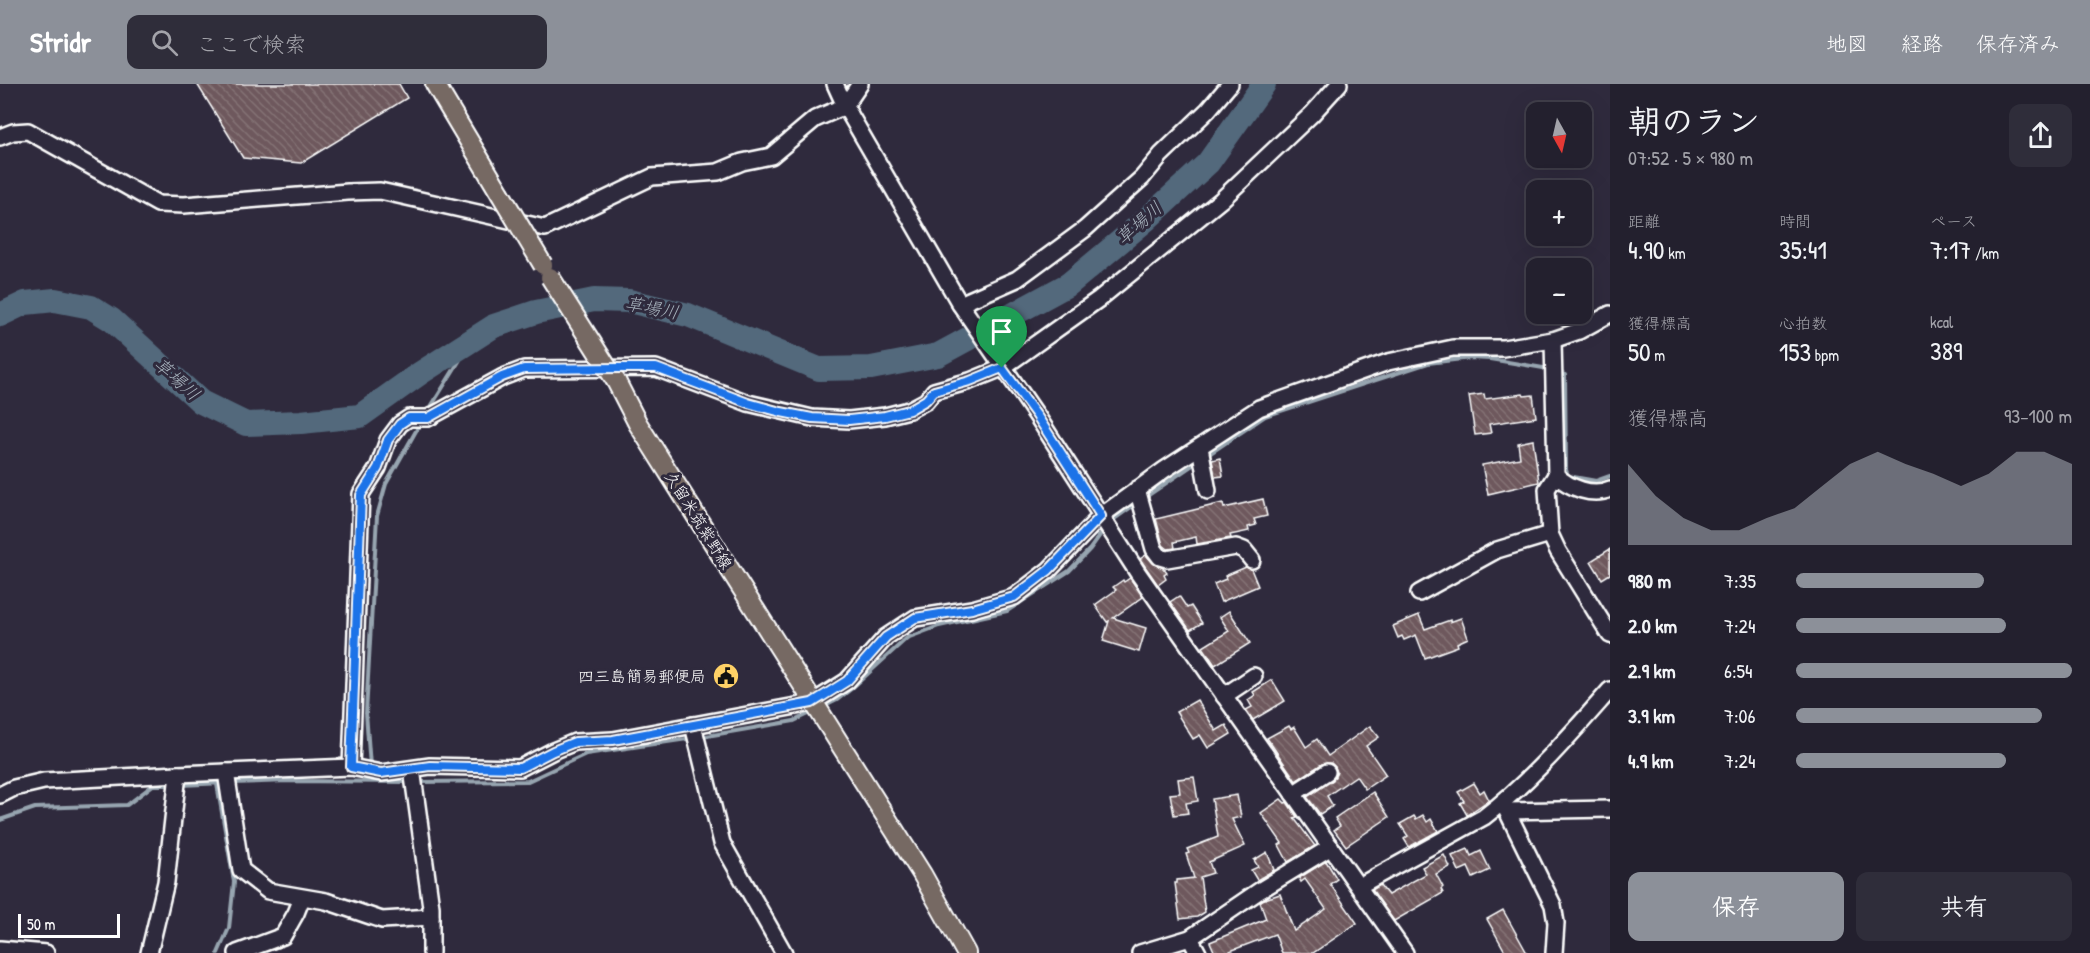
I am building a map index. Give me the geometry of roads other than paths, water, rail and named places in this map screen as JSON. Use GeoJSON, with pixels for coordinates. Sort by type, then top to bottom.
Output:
{"type":"FeatureCollection","features":[{"type":"Feature","properties":{"kind":"main road","name":"久留米筑紫野線"},"geometry":{"type":"LineString","coordinates":[[435,84],[546,272],[616,381],[638,424],[922,874],[966,953]]}},
{"type":"Feature","properties":{"kind":"street"},"geometry":{"type":"LineString","coordinates":[[835,84],[845,106],[962,307],[1037,416],[1138,573],[1405,953]]}},
{"type":"Feature","properties":{"kind":"street"},"geometry":{"type":"LineString","coordinates":[[0,137],[13,132],[28,131],[158,204],[184,205],[348,192],[380,192],[545,228],[652,177],[718,172],[742,162],[771,156],[815,119],[845,106],[861,84]]}},
{"type":"Feature","properties":{"kind":"street"},"geometry":{"type":"LineString","coordinates":[[962,307],[1017,279],[1085,229],[1142,178],[1161,155],[1208,110],[1230,84]]}},
{"type":"Feature","properties":{"kind":"street"},"geometry":{"type":"LineString","coordinates":[[351,767],[361,495],[378,468],[388,440],[400,424],[409,418],[428,418],[502,377],[524,369],[656,368],[748,403],[812,418],[849,420],[885,416],[909,410],[926,400],[934,391],[970,381],[1000,364],[1099,299],[1221,200],[1312,114],[1339,84]]}},
{"type":"Feature","properties":{"kind":"street"},"geometry":{"type":"LineString","coordinates":[[0,795],[14,788],[44,781],[178,774],[351,767],[381,773],[430,766],[520,768],[575,742],[613,740],[812,703],[847,681],[886,637],[915,618],[972,609],[1014,597],[1049,570],[1101,516],[1137,489],[1259,408],[1388,362],[1453,348],[1503,348],[1553,340],[1579,331],[1610,314]]}},
{"type":"Feature","properties":{"kind":"street"},"geometry":{"type":"LineString","coordinates":[[1553,340],[1556,475],[1547,489],[1550,534],[1558,551],[1610,635]]}},
{"type":"Feature","properties":{"kind":"street"},"geometry":{"type":"LineString","coordinates":[[1200,447],[1208,491]]}},
{"type":"Feature","properties":{"kind":"street"},"geometry":{"type":"LineString","coordinates":[[1556,475],[1564,483],[1591,492],[1602,493],[1610,489]]}},
{"type":"Feature","properties":{"kind":"street"},"geometry":{"type":"LineString","coordinates":[[1137,489],[1154,549],[1160,557],[1167,559],[1236,546],[1244,550],[1252,560]]}},
{"type":"Feature","properties":{"kind":"street"},"geometry":{"type":"LineString","coordinates":[[1419,593],[1497,550],[1550,534]]}},
{"type":"Feature","properties":{"kind":"street"},"geometry":{"type":"LineString","coordinates":[[1224,696],[1254,676]]}},
{"type":"Feature","properties":{"kind":"street"},"geometry":{"type":"LineString","coordinates":[[1359,886],[1506,807],[1610,690]]}},
{"type":"Feature","properties":{"kind":"street"},"geometry":{"type":"LineString","coordinates":[[693,725],[722,843],[784,953]]}},
{"type":"Feature","properties":{"kind":"street"},"geometry":{"type":"LineString","coordinates":[[412,769],[430,917],[431,953]]}},
{"type":"Feature","properties":{"kind":"street"},"geometry":{"type":"LineString","coordinates":[[226,772],[242,870],[268,891],[326,901],[381,920],[430,917]]}},
{"type":"Feature","properties":{"kind":"street"},"geometry":{"type":"LineString","coordinates":[[1293,794],[1327,772]]}},
{"type":"Feature","properties":{"kind":"street"},"geometry":{"type":"LineString","coordinates":[[149,953],[165,882],[178,774]]}},
{"type":"Feature","properties":{"kind":"street"},"geometry":{"type":"LineString","coordinates":[[1506,807],[1610,809]]}},
{"type":"Feature","properties":{"kind":"street"},"geometry":{"type":"LineString","coordinates":[[1506,807],[1553,905],[1556,923],[1554,953]]}},
{"type":"Feature","properties":{"kind":"street"},"geometry":{"type":"LineString","coordinates":[[1140,953],[1190,938],[1259,891],[1331,847]]}},
{"type":"Feature","properties":{"kind":"street"},"geometry":{"type":"LineString","coordinates":[[237,953],[283,936],[302,898]]}},
{"type":"Feature","properties":{"kind":"street"},"geometry":{"type":"LineString","coordinates":[[1190,938],[1198,953]]}},
{"type":"Feature","properties":{"kind":"street"},"geometry":{"type":"LineString","coordinates":[[0,949],[45,953]]}},
{"type":"Feature","properties":{"kind":"waterway","name":"草場川"},"geometry":{"type":"LineString","coordinates":[[0,315],[25,303],[55,300],[91,307],[112,320],[201,402],[246,424],[301,422],[360,416],[419,374],[494,326],[536,312],[594,300],[629,301],[688,315],[819,369],[871,368],[938,355],[1069,284],[1147,219],[1208,163],[1264,84]]}},
{"type":"Feature","properties":{"kind":"waterway"},"geometry":{"type":"LineString","coordinates":[[427,413],[471,342]]}},
{"type":"Feature","properties":{"kind":"waterway"},"geometry":{"type":"LineString","coordinates":[[1206,456],[1265,416],[1428,363],[1471,358],[1549,369]]}},
{"type":"Feature","properties":{"kind":"waterway"},"geometry":{"type":"LineString","coordinates":[[1558,373],[1565,375],[1566,470],[1568,476],[1596,481],[1610,476]]}},
{"type":"Feature","properties":{"kind":"waterway"},"geometry":{"type":"LineString","coordinates":[[370,766],[366,713],[377,516],[386,484],[421,422]]}},
{"type":"Feature","properties":{"kind":"waterway"},"geometry":{"type":"LineString","coordinates":[[1144,498],[1197,462]]}},
{"type":"Feature","properties":{"kind":"waterway"},"geometry":{"type":"LineString","coordinates":[[1110,522],[1138,502]]}},
{"type":"Feature","properties":{"kind":"waterway"},"geometry":{"type":"LineString","coordinates":[[823,707],[851,689],[907,638],[939,626],[1007,611],[1069,571],[1090,549],[1105,528]]}},
{"type":"Feature","properties":{"kind":"waterway"},"geometry":{"type":"LineString","coordinates":[[701,737],[794,721],[813,712]]}},
{"type":"Feature","properties":{"kind":"waterway"},"geometry":{"type":"LineString","coordinates":[[418,782],[528,781],[586,754],[694,738]]}},
{"type":"Feature","properties":{"kind":"waterway"},"geometry":{"type":"LineString","coordinates":[[232,783],[410,782]]}},
{"type":"Feature","properties":{"kind":"waterway"},"geometry":{"type":"LineString","coordinates":[[181,785],[224,783]]}},
{"type":"Feature","properties":{"kind":"waterway"},"geometry":{"type":"LineString","coordinates":[[217,784],[234,882],[229,928],[218,953]]}},
{"type":"Feature","properties":{"kind":"waterway"},"geometry":{"type":"LineString","coordinates":[[0,820],[35,808],[127,805],[153,785],[173,785]]}},
{"type":"Feature","properties":{"kind":"place","name":"四三島簡易郵便局"},"geometry":{"type":"Point","coordinates":[726,676]}}]}
